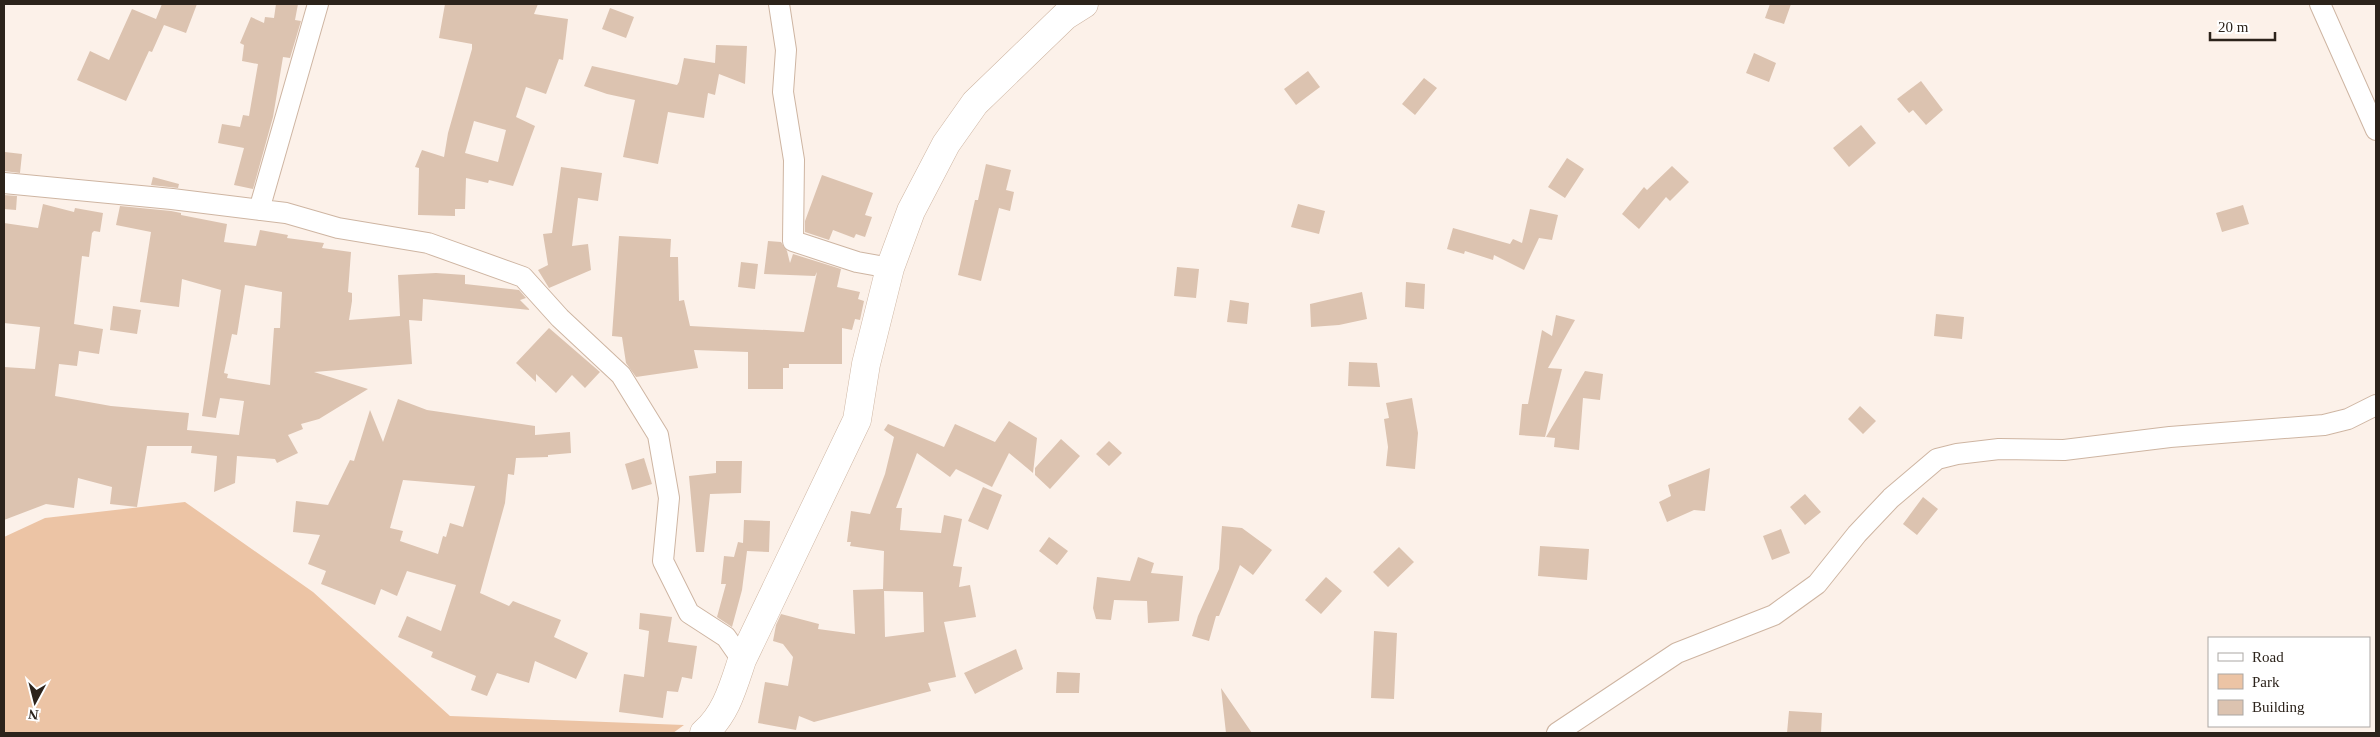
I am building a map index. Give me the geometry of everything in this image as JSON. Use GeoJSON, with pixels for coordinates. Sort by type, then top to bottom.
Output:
{"type":"FeatureCollection","features":[{"type":"Feature","properties":{"kind":"main road"},"geometry":{"type":"LineString","coordinates":[[704,733],[719,718],[729,700],[742,660],[857,420],[866,364],[890,268],[912,211],[946,144],[975,103],[1065,16],[1084,4]]}},
{"type":"Feature","properties":{"kind":"street"},"geometry":{"type":"LineString","coordinates":[[259,210],[318,4]]}},
{"type":"Feature","properties":{"kind":"street"},"geometry":{"type":"LineString","coordinates":[[779,4],[786,50],[783,92],[794,160],[793,241],[857,262],[890,268]]}},
{"type":"Feature","properties":{"kind":"street"},"geometry":{"type":"LineString","coordinates":[[2320,4],[2376,130]]}},
{"type":"Feature","properties":{"kind":"street"},"geometry":{"type":"LineString","coordinates":[[4,183],[172,199],[286,213],[338,228],[428,243],[523,277],[560,318],[621,375],[658,435],[669,498],[663,561],[689,613],[726,637],[742,660]]}},
{"type":"Feature","properties":{"kind":"street"},"geometry":{"type":"LineString","coordinates":[[1557,733],[1678,653],[1774,615],[1796,600],[1817,584],[1857,534],[1891,498],[1937,459],[1957,454],[1999,449],[2064,450],[2170,437],[2324,425],[2348,419],[2376,405]]}},
{"type":"Feature","properties":{"kind":"green space"},"geometry":{"type":"Polygon","coordinates":[[[185,502],[313,592],[450,716],[684,725],[673,733],[4,733],[4,537],[45,518],[185,502]]]}},
{"type":"Feature","properties":{"kind":"building"},"geometry":{"type":"Polygon","coordinates":[[[162,4],[197,4],[186,33],[164,25],[152,52],[149,51],[126,101],[77,80],[90,51],[109,60],[132,9],[156,19],[162,4]]]}},
{"type":"Feature","properties":{"kind":"building"},"geometry":{"type":"Polygon","coordinates":[[[276,4],[298,4],[295,20],[301,21],[290,58],[283,57],[273,117],[253,189],[234,185],[244,148],[218,143],[222,124],[240,127],[243,115],[249,116],[258,64],[242,61],[244,45],[240,43],[251,17],[264,23],[265,17],[274,18],[276,4]]]}},
{"type":"Feature","properties":{"kind":"building"},"geometry":{"type":"Polygon","coordinates":[[[445,4],[538,4],[534,14],[568,19],[563,60],[559,59],[546,94],[526,87],[516,117],[535,126],[513,186],[489,180],[488,183],[466,178],[465,209],[455,209],[455,216],[418,215],[419,168],[415,167],[422,150],[444,157],[448,133],[472,49],[472,44],[439,38],[445,4]],[[474,121],[465,153],[498,162],[506,130],[474,121]]]}},
{"type":"Feature","properties":{"kind":"building"},"geometry":{"type":"Polygon","coordinates":[[[1770,4],[1791,4],[1784,24],[1765,18],[1770,4]]]}},
{"type":"Feature","properties":{"kind":"building"},"geometry":{"type":"Polygon","coordinates":[[[610,8],[634,17],[626,38],[602,29],[610,8]]]}},
{"type":"Feature","properties":{"kind":"building"},"geometry":{"type":"Polygon","coordinates":[[[716,45],[747,46],[745,84],[719,74],[715,95],[708,93],[704,118],[668,112],[658,164],[623,157],[635,100],[607,94],[584,86],[592,66],[677,85],[684,58],[715,63],[716,45]]]}},
{"type":"Feature","properties":{"kind":"building"},"geometry":{"type":"Polygon","coordinates":[[[1754,53],[1776,63],[1769,82],[1746,73],[1754,53]]]}},
{"type":"Feature","properties":{"kind":"building"},"geometry":{"type":"Polygon","coordinates":[[[1308,71],[1320,87],[1296,105],[1284,89],[1308,71]]]}},
{"type":"Feature","properties":{"kind":"building"},"geometry":{"type":"Polygon","coordinates":[[[1424,78],[1437,88],[1415,115],[1402,104],[1424,78]]]}},
{"type":"Feature","properties":{"kind":"building"},"geometry":{"type":"Polygon","coordinates":[[[1921,81],[1943,110],[1926,125],[1913,110],[1909,113],[1897,99],[1921,81]]]}},
{"type":"Feature","properties":{"kind":"building"},"geometry":{"type":"Polygon","coordinates":[[[1861,125],[1876,143],[1849,167],[1833,148],[1861,125]]]}},
{"type":"Feature","properties":{"kind":"building"},"geometry":{"type":"Polygon","coordinates":[[[5,152],[22,154],[20,173],[4,171],[5,152]]]}},
{"type":"Feature","properties":{"kind":"building"},"geometry":{"type":"Polygon","coordinates":[[[1567,158],[1584,169],[1565,198],[1548,187],[1567,158]]]}},
{"type":"Feature","properties":{"kind":"building"},"geometry":{"type":"Polygon","coordinates":[[[986,164],[1011,170],[1006,190],[1014,192],[1010,211],[999,208],[981,281],[958,275],[975,200],[978,200],[986,164]]]}},
{"type":"Feature","properties":{"kind":"building"},"geometry":{"type":"Polygon","coordinates":[[[1672,166],[1689,182],[1670,201],[1666,197],[1639,229],[1622,214],[1644,187],[1647,190],[1672,166]]]}},
{"type":"Feature","properties":{"kind":"building"},"geometry":{"type":"Polygon","coordinates":[[[561,167],[602,173],[598,201],[578,198],[572,246],[588,244],[591,270],[549,288],[538,270],[548,265],[543,234],[552,233],[561,167]]]}},
{"type":"Feature","properties":{"kind":"building"},"geometry":{"type":"Polygon","coordinates":[[[822,175],[873,193],[865,215],[872,217],[865,237],[856,234],[854,238],[833,230],[829,240],[805,232],[805,221],[822,175]]]}},
{"type":"Feature","properties":{"kind":"building"},"geometry":{"type":"Polygon","coordinates":[[[153,177],[179,184],[178,188],[151,185],[153,177]]]}},
{"type":"Feature","properties":{"kind":"building"},"geometry":{"type":"Polygon","coordinates":[[[4,195],[17,196],[16,210],[4,209],[4,195]]]}},
{"type":"Feature","properties":{"kind":"building"},"geometry":{"type":"Polygon","coordinates":[[[43,204],[74,212],[75,208],[103,213],[100,232],[94,231],[92,233],[89,257],[82,256],[74,324],[103,329],[99,354],[79,351],[77,366],[59,364],[55,396],[111,406],[189,413],[187,430],[239,435],[244,401],[220,398],[216,418],[202,416],[221,290],[182,279],[179,307],[140,302],[151,232],[116,225],[120,206],[171,211],[181,213],[181,215],[227,224],[224,242],[256,246],[260,230],[288,235],[287,238],[324,243],[322,248],[351,252],[348,292],[352,293],[352,301],[349,320],[400,316],[398,275],[436,273],[465,275],[465,284],[519,290],[526,298],[520,300],[530,310],[423,299],[422,321],[409,320],[412,364],[314,372],[368,389],[319,419],[301,424],[303,429],[288,435],[298,453],[277,463],[275,459],[237,456],[235,483],[214,492],[217,456],[191,453],[192,446],[147,446],[137,507],[110,504],[112,487],[78,478],[74,508],[46,504],[4,520],[4,367],[35,369],[40,327],[4,323],[4,223],[38,228],[43,204]],[[245,285],[237,335],[232,334],[224,373],[228,374],[227,378],[270,385],[274,328],[280,328],[282,292],[245,285]]]}},
{"type":"Feature","properties":{"kind":"building"},"geometry":{"type":"Polygon","coordinates":[[[1298,204],[1325,211],[1319,234],[1291,227],[1298,204]]]}},
{"type":"Feature","properties":{"kind":"building"},"geometry":{"type":"Polygon","coordinates":[[[2243,205],[2249,224],[2222,232],[2216,213],[2243,205]]]}},
{"type":"Feature","properties":{"kind":"building"},"geometry":{"type":"Polygon","coordinates":[[[1530,209],[1558,215],[1552,240],[1539,238],[1524,270],[1494,255],[1493,260],[1465,251],[1464,254],[1447,249],[1453,228],[1510,244],[1513,239],[1522,243],[1530,209]]]}},
{"type":"Feature","properties":{"kind":"building"},"geometry":{"type":"Polygon","coordinates":[[[619,236],[671,239],[670,257],[678,257],[679,301],[684,300],[690,326],[804,332],[817,272],[815,276],[764,274],[768,241],[781,242],[787,251],[790,263],[793,254],[841,269],[837,287],[860,292],[858,299],[864,301],[860,320],[855,319],[852,330],[842,328],[842,364],[789,364],[789,368],[783,368],[783,389],[748,389],[748,352],[694,350],[698,368],[636,377],[626,363],[622,337],[612,336],[619,236]]]}},
{"type":"Feature","properties":{"kind":"building"},"geometry":{"type":"Polygon","coordinates":[[[741,262],[758,264],[755,289],[738,287],[741,262]]]}},
{"type":"Feature","properties":{"kind":"building"},"geometry":{"type":"Polygon","coordinates":[[[1177,267],[1199,269],[1196,298],[1174,296],[1177,267]]]}},
{"type":"Feature","properties":{"kind":"building"},"geometry":{"type":"Polygon","coordinates":[[[1406,282],[1425,284],[1424,309],[1405,307],[1406,282]]]}},
{"type":"Feature","properties":{"kind":"building"},"geometry":{"type":"Polygon","coordinates":[[[1362,292],[1367,319],[1339,325],[1311,327],[1310,304],[1362,292]]]}},
{"type":"Feature","properties":{"kind":"building"},"geometry":{"type":"Polygon","coordinates":[[[1230,300],[1249,303],[1247,324],[1227,322],[1230,300]]]}},
{"type":"Feature","properties":{"kind":"building"},"geometry":{"type":"Polygon","coordinates":[[[113,306],[141,310],[137,334],[110,330],[113,306]]]}},
{"type":"Feature","properties":{"kind":"building"},"geometry":{"type":"Polygon","coordinates":[[[1936,314],[1964,317],[1962,339],[1934,336],[1936,314]]]}},
{"type":"Feature","properties":{"kind":"building"},"geometry":{"type":"Polygon","coordinates":[[[1556,315],[1575,320],[1548,368],[1562,369],[1545,437],[1519,435],[1522,404],[1528,404],[1542,330],[1552,336],[1556,315]]]}},
{"type":"Feature","properties":{"kind":"building"},"geometry":{"type":"Polygon","coordinates":[[[549,328],[600,372],[585,388],[572,375],[556,393],[536,374],[536,382],[516,363],[549,328]]]}},
{"type":"Feature","properties":{"kind":"building"},"geometry":{"type":"Polygon","coordinates":[[[1349,362],[1377,363],[1380,387],[1348,386],[1349,362]]]}},
{"type":"Feature","properties":{"kind":"building"},"geometry":{"type":"Polygon","coordinates":[[[1585,371],[1603,374],[1600,400],[1583,398],[1579,450],[1554,447],[1555,438],[1546,437],[1585,371]]]}},
{"type":"Feature","properties":{"kind":"building"},"geometry":{"type":"Polygon","coordinates":[[[1412,398],[1418,433],[1415,469],[1386,466],[1388,447],[1384,419],[1389,418],[1386,403],[1412,398]]]}},
{"type":"Feature","properties":{"kind":"building"},"geometry":{"type":"Polygon","coordinates":[[[398,399],[427,410],[535,426],[535,435],[570,432],[571,453],[548,455],[548,457],[516,458],[514,475],[508,474],[505,503],[480,593],[509,606],[513,601],[561,620],[554,637],[588,653],[576,679],[535,661],[529,683],[497,673],[487,696],[471,690],[476,676],[431,657],[433,652],[398,637],[407,616],[441,631],[456,585],[407,571],[397,596],[381,589],[375,605],[321,584],[326,571],[308,564],[320,535],[293,532],[296,501],[328,505],[350,460],[354,461],[370,410],[383,442],[398,399]],[[403,480],[390,528],[403,531],[400,541],[438,554],[443,536],[446,537],[450,523],[463,527],[475,486],[403,480]]]}},
{"type":"Feature","properties":{"kind":"building"},"geometry":{"type":"Polygon","coordinates":[[[1860,406],[1876,421],[1863,434],[1848,419],[1860,406]]]}},
{"type":"Feature","properties":{"kind":"building"},"geometry":{"type":"Polygon","coordinates":[[[1009,421],[1037,438],[1033,473],[1009,453],[992,487],[956,469],[950,477],[917,453],[896,508],[902,508],[900,530],[941,533],[944,515],[962,519],[953,566],[962,567],[959,587],[970,585],[976,617],[944,622],[956,677],[928,683],[931,691],[814,722],[799,716],[796,730],[758,723],[765,682],[788,686],[793,657],[783,644],[773,641],[776,625],[781,614],[819,624],[818,629],[855,634],[853,590],[883,589],[884,551],[850,546],[851,542],[847,542],[851,511],[870,514],[885,474],[894,437],[884,430],[888,424],[944,447],[955,424],[995,442],[1009,421]],[[884,591],[885,637],[924,632],[923,592],[884,591]]]}},
{"type":"Feature","properties":{"kind":"building"},"geometry":{"type":"Polygon","coordinates":[[[1061,439],[1080,456],[1050,489],[1035,475],[1035,468],[1061,439]]]}},
{"type":"Feature","properties":{"kind":"building"},"geometry":{"type":"Polygon","coordinates":[[[1109,441],[1122,453],[1109,466],[1096,454],[1109,441]]]}},
{"type":"Feature","properties":{"kind":"building"},"geometry":{"type":"Polygon","coordinates":[[[644,458],[652,484],[632,490],[625,464],[644,458]]]}},
{"type":"Feature","properties":{"kind":"building"},"geometry":{"type":"Polygon","coordinates":[[[716,461],[742,461],[741,493],[710,494],[704,552],[696,552],[689,476],[716,473],[716,461]]]}},
{"type":"Feature","properties":{"kind":"building"},"geometry":{"type":"Polygon","coordinates":[[[1710,468],[1705,511],[1694,510],[1667,522],[1659,502],[1671,496],[1668,485],[1710,468]]]}},
{"type":"Feature","properties":{"kind":"building"},"geometry":{"type":"Polygon","coordinates":[[[983,487],[1002,495],[988,530],[968,521],[983,487]]]}},
{"type":"Feature","properties":{"kind":"building"},"geometry":{"type":"Polygon","coordinates":[[[1805,494],[1821,512],[1805,525],[1790,507],[1805,494]]]}},
{"type":"Feature","properties":{"kind":"building"},"geometry":{"type":"Polygon","coordinates":[[[1923,497],[1938,509],[1917,535],[1903,524],[1923,497]]]}},
{"type":"Feature","properties":{"kind":"building"},"geometry":{"type":"Polygon","coordinates":[[[744,520],[770,521],[769,552],[747,551],[742,590],[732,627],[717,617],[726,584],[721,584],[724,556],[734,557],[738,542],[743,543],[744,520]]]}},
{"type":"Feature","properties":{"kind":"building"},"geometry":{"type":"Polygon","coordinates":[[[1222,526],[1242,528],[1272,550],[1253,575],[1240,565],[1219,616],[1216,616],[1209,641],[1192,636],[1198,616],[1219,569],[1222,526]]]}},
{"type":"Feature","properties":{"kind":"building"},"geometry":{"type":"Polygon","coordinates":[[[1781,529],[1790,553],[1772,560],[1763,536],[1781,529]]]}},
{"type":"Feature","properties":{"kind":"building"},"geometry":{"type":"Polygon","coordinates":[[[1049,537],[1068,551],[1057,565],[1039,551],[1049,537]]]}},
{"type":"Feature","properties":{"kind":"building"},"geometry":{"type":"Polygon","coordinates":[[[1540,546],[1589,549],[1587,580],[1538,576],[1540,546]]]}},
{"type":"Feature","properties":{"kind":"building"},"geometry":{"type":"Polygon","coordinates":[[[1399,547],[1414,562],[1388,587],[1373,572],[1399,547]]]}},
{"type":"Feature","properties":{"kind":"building"},"geometry":{"type":"Polygon","coordinates":[[[1138,557],[1154,563],[1151,573],[1183,576],[1179,621],[1148,623],[1147,601],[1114,600],[1111,620],[1096,619],[1093,608],[1097,577],[1130,581],[1138,557]]]}},
{"type":"Feature","properties":{"kind":"building"},"geometry":{"type":"Polygon","coordinates":[[[1326,577],[1342,591],[1321,614],[1305,600],[1326,577]]]}},
{"type":"Feature","properties":{"kind":"building"},"geometry":{"type":"Polygon","coordinates":[[[640,613],[672,617],[668,642],[697,646],[692,679],[682,677],[678,692],[667,691],[663,718],[619,712],[624,674],[644,677],[649,631],[639,629],[640,613]]]}},
{"type":"Feature","properties":{"kind":"building"},"geometry":{"type":"Polygon","coordinates":[[[1374,631],[1397,633],[1394,699],[1371,698],[1374,631]]]}},
{"type":"Feature","properties":{"kind":"building"},"geometry":{"type":"Polygon","coordinates":[[[1016,649],[1023,669],[975,694],[964,673],[1016,649]]]}},
{"type":"Feature","properties":{"kind":"building"},"geometry":{"type":"Polygon","coordinates":[[[1057,672],[1080,673],[1079,693],[1056,693],[1057,672]]]}},
{"type":"Feature","properties":{"kind":"building"},"geometry":{"type":"Polygon","coordinates":[[[1221,688],[1252,733],[1226,733],[1221,688]]]}},
{"type":"Feature","properties":{"kind":"building"},"geometry":{"type":"Polygon","coordinates":[[[1789,711],[1822,713],[1821,733],[1787,733],[1789,711]]]}}]}
